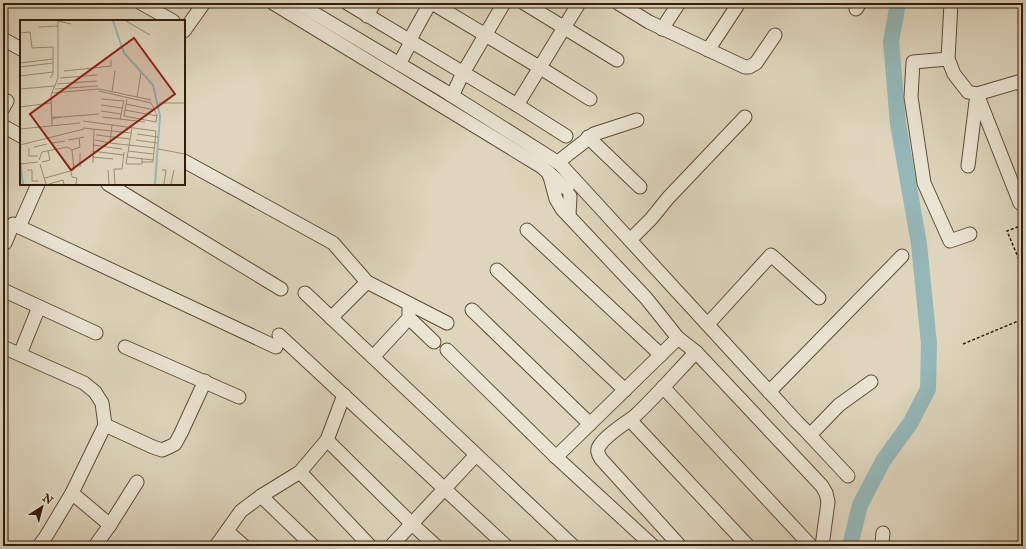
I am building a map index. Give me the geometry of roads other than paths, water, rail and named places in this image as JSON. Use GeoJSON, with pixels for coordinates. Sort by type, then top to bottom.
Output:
{"type":"FeatureCollection","features":[{"type":"Feature","properties":{"kind":"street"},"geometry":{"type":"LineString","coordinates":[[141,3],[171,20]]}},
{"type":"Feature","properties":{"kind":"street"},"geometry":{"type":"LineString","coordinates":[[185,29],[204,3]]}},
{"type":"Feature","properties":{"kind":"street"},"geometry":{"type":"LineString","coordinates":[[272,3],[542,166],[568,193],[569,216]]}},
{"type":"Feature","properties":{"kind":"street"},"geometry":{"type":"LineString","coordinates":[[347,3],[566,136]]}},
{"type":"Feature","properties":{"kind":"street"},"geometry":{"type":"LineString","coordinates":[[367,16],[374,3]]}},
{"type":"Feature","properties":{"kind":"street"},"geometry":{"type":"LineString","coordinates":[[399,64],[410,41],[432,3],[590,99]]}},
{"type":"Feature","properties":{"kind":"street"},"geometry":{"type":"LineString","coordinates":[[452,96],[463,73],[504,3]]}},
{"type":"Feature","properties":{"kind":"street"},"geometry":{"type":"LineString","coordinates":[[524,3],[617,60]]}},
{"type":"Feature","properties":{"kind":"street"},"geometry":{"type":"LineString","coordinates":[[517,105],[579,3]]}},
{"type":"Feature","properties":{"kind":"street"},"geometry":{"type":"LineString","coordinates":[[662,29],[679,3]]}},
{"type":"Feature","properties":{"kind":"street"},"geometry":{"type":"LineString","coordinates":[[951,3],[948,60],[954,74],[968,92],[977,94],[1018,82],[1023,86]]}},
{"type":"Feature","properties":{"kind":"street"},"geometry":{"type":"LineString","coordinates":[[302,4],[558,162],[848,476]]}},
{"type":"Feature","properties":{"kind":"street"},"geometry":{"type":"LineString","coordinates":[[620,4],[662,29],[745,67],[749,67],[756,63],[775,35]]}},
{"type":"Feature","properties":{"kind":"street"},"geometry":{"type":"LineString","coordinates":[[708,50],[737,6]]}},
{"type":"Feature","properties":{"kind":"street"},"geometry":{"type":"LineString","coordinates":[[3,39],[20,48]]}},
{"type":"Feature","properties":{"kind":"street"},"geometry":{"type":"LineString","coordinates":[[948,60],[913,62],[911,97],[924,183],[950,241],[970,234]]}},
{"type":"Feature","properties":{"kind":"street"},"geometry":{"type":"LineString","coordinates":[[968,166],[977,94]]}},
{"type":"Feature","properties":{"kind":"street"},"geometry":{"type":"LineString","coordinates":[[977,94],[1020,203]]}},
{"type":"Feature","properties":{"kind":"street"},"geometry":{"type":"LineString","coordinates":[[630,240],[745,117]]}},
{"type":"Feature","properties":{"kind":"street"},"geometry":{"type":"LineString","coordinates":[[558,162],[594,134],[637,120]]}},
{"type":"Feature","properties":{"kind":"street"},"geometry":{"type":"LineString","coordinates":[[3,126],[20,135]]}},
{"type":"Feature","properties":{"kind":"street"},"geometry":{"type":"LineString","coordinates":[[588,138],[640,187]]}},
{"type":"Feature","properties":{"kind":"street"},"geometry":{"type":"LineString","coordinates":[[185,162],[333,243],[367,282],[447,323]]}},
{"type":"Feature","properties":{"kind":"street"},"geometry":{"type":"LineString","coordinates":[[548,172],[556,199],[562,209],[646,298],[678,338],[696,352],[824,490],[828,502],[822,546]]}},
{"type":"Feature","properties":{"kind":"street"},"geometry":{"type":"LineString","coordinates":[[19,227],[38,185]]}},
{"type":"Feature","properties":{"kind":"street"},"geometry":{"type":"LineString","coordinates":[[110,185],[281,289]]}},
{"type":"Feature","properties":{"kind":"street"},"geometry":{"type":"LineString","coordinates":[[3,242],[6,243],[13,224],[278,341],[344,395],[506,546]]}},
{"type":"Feature","properties":{"kind":"street"},"geometry":{"type":"LineString","coordinates":[[527,230],[661,355]]}},
{"type":"Feature","properties":{"kind":"street"},"geometry":{"type":"LineString","coordinates":[[708,324],[771,255],[819,298]]}},
{"type":"Feature","properties":{"kind":"street"},"geometry":{"type":"LineString","coordinates":[[769,392],[902,256]]}},
{"type":"Feature","properties":{"kind":"street"},"geometry":{"type":"LineString","coordinates":[[497,270],[625,390]]}},
{"type":"Feature","properties":{"kind":"street"},"geometry":{"type":"LineString","coordinates":[[332,318],[367,282]]}},
{"type":"Feature","properties":{"kind":"street"},"geometry":{"type":"LineString","coordinates":[[5,291],[96,333]]}},
{"type":"Feature","properties":{"kind":"street"},"geometry":{"type":"LineString","coordinates":[[305,292],[573,546]]}},
{"type":"Feature","properties":{"kind":"street"},"geometry":{"type":"LineString","coordinates":[[373,357],[409,318],[410,304]]}},
{"type":"Feature","properties":{"kind":"street"},"geometry":{"type":"LineString","coordinates":[[20,354],[39,307]]}},
{"type":"Feature","properties":{"kind":"street"},"geometry":{"type":"LineString","coordinates":[[472,310],[590,424]]}},
{"type":"Feature","properties":{"kind":"street"},"geometry":{"type":"LineString","coordinates":[[409,318],[434,342]]}},
{"type":"Feature","properties":{"kind":"street"},"geometry":{"type":"LineString","coordinates":[[556,457],[678,338]]}},
{"type":"Feature","properties":{"kind":"street"},"geometry":{"type":"LineString","coordinates":[[3,347],[84,383],[95,392],[102,403],[105,425],[72,493],[39,546]]}},
{"type":"Feature","properties":{"kind":"street"},"geometry":{"type":"LineString","coordinates":[[125,347],[239,397]]}},
{"type":"Feature","properties":{"kind":"street"},"geometry":{"type":"LineString","coordinates":[[447,350],[556,457],[653,546]]}},
{"type":"Feature","properties":{"kind":"street"},"geometry":{"type":"LineString","coordinates":[[680,546],[597,454],[598,448],[604,440],[630,420],[647,404],[696,352]]}},
{"type":"Feature","properties":{"kind":"street"},"geometry":{"type":"LineString","coordinates":[[105,425],[153,447],[162,450],[169,447],[175,444],[205,381]]}},
{"type":"Feature","properties":{"kind":"street"},"geometry":{"type":"LineString","coordinates":[[810,436],[839,405],[871,382]]}},
{"type":"Feature","properties":{"kind":"street"},"geometry":{"type":"LineString","coordinates":[[663,386],[811,546]]}},
{"type":"Feature","properties":{"kind":"street"},"geometry":{"type":"LineString","coordinates":[[216,546],[241,511],[261,496],[300,472],[327,440],[344,395]]}},
{"type":"Feature","properties":{"kind":"street"},"geometry":{"type":"LineString","coordinates":[[630,420],[748,546]]}},
{"type":"Feature","properties":{"kind":"street"},"geometry":{"type":"LineString","coordinates":[[327,440],[436,546]]}},
{"type":"Feature","properties":{"kind":"street"},"geometry":{"type":"LineString","coordinates":[[391,546],[476,455]]}},
{"type":"Feature","properties":{"kind":"street"},"geometry":{"type":"LineString","coordinates":[[300,472],[370,546]]}},
{"type":"Feature","properties":{"kind":"street"},"geometry":{"type":"LineString","coordinates":[[95,546],[137,482]]}},
{"type":"Feature","properties":{"kind":"street"},"geometry":{"type":"LineString","coordinates":[[72,493],[110,524]]}},
{"type":"Feature","properties":{"kind":"street"},"geometry":{"type":"LineString","coordinates":[[261,496],[313,546]]}},
{"type":"Feature","properties":{"kind":"street"},"geometry":{"type":"LineString","coordinates":[[227,531],[244,546]]}},
{"type":"Feature","properties":{"kind":"waterway"},"geometry":{"type":"LineString","coordinates":[[850,546],[860,505],[883,461],[911,422],[928,389],[929,344],[919,244],[898,124],[891,41],[898,3]]}}]}
